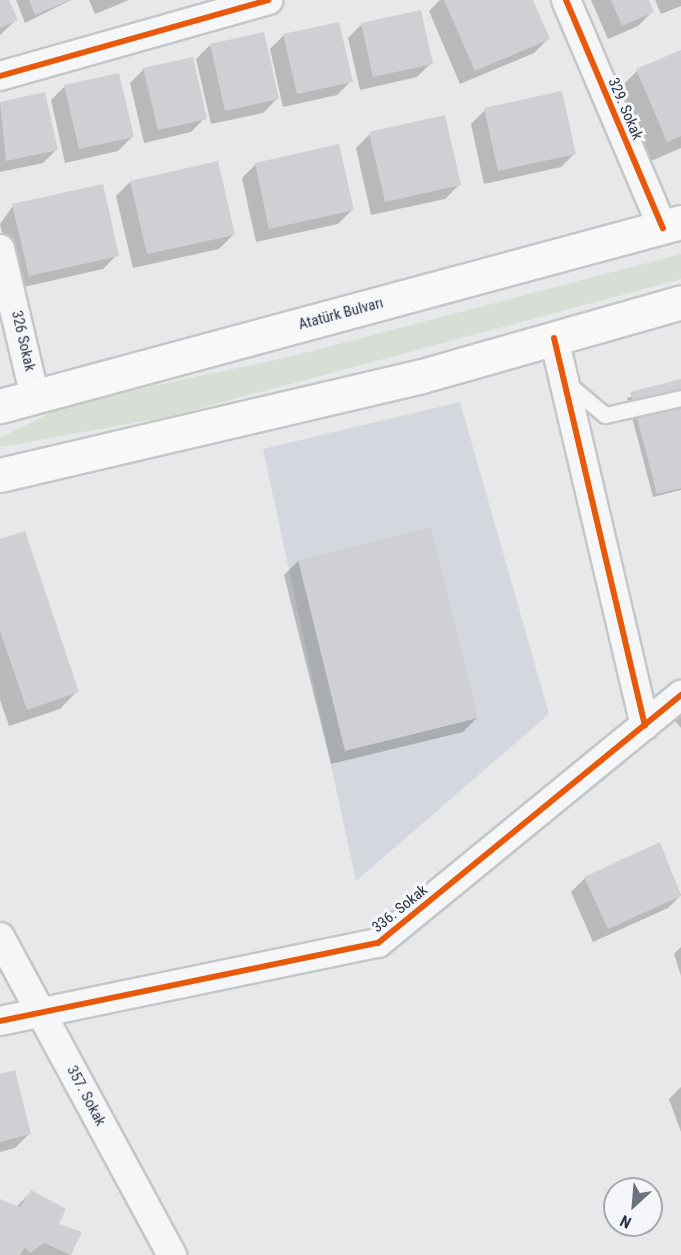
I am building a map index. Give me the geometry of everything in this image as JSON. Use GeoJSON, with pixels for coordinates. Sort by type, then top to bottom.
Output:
{"type":"FeatureCollection","features":[{"type":"Feature","properties":{"kind":"main road","name":"Atatürk Bulvarı"},"geometry":{"type":"LineString","coordinates":[[0,406],[672,225]]}},
{"type":"Feature","properties":{"kind":"main road"},"geometry":{"type":"LineString","coordinates":[[0,475],[422,376],[681,302]]}},
{"type":"Feature","properties":{"kind":"main road"},"geometry":{"type":"LineString","coordinates":[[0,418],[35,398]]}},
{"type":"Feature","properties":{"kind":"street"},"geometry":{"type":"LineString","coordinates":[[0,76],[268,0]]}},
{"type":"Feature","properties":{"kind":"street","name":"329. Sokak"},"geometry":{"type":"LineString","coordinates":[[566,0],[672,225]]}},
{"type":"Feature","properties":{"kind":"street","name":"326 Sokak"},"geometry":{"type":"LineString","coordinates":[[0,249],[35,398]]}},
{"type":"Feature","properties":{"kind":"street"},"geometry":{"type":"LineString","coordinates":[[554,338],[645,725]]}},
{"type":"Feature","properties":{"kind":"street","name":"336. Sokak"},"geometry":{"type":"LineString","coordinates":[[0,1021],[42,1015],[378,943],[681,695]]}},
{"type":"Feature","properties":{"kind":"street","name":"357. Sokak"},"geometry":{"type":"LineString","coordinates":[[0,937],[166,1253]]}},
{"type":"Feature","properties":{"kind":"lane"},"geometry":{"type":"LineString","coordinates":[[564,381],[604,416],[681,398]]}},
{"type":"Feature","properties":{"kind":"shaded area"},"geometry":{"type":"Polygon","coordinates":[[[681,254],[681,279],[167,417],[0,447],[0,438],[68,404],[289,357],[681,254]]]}},
{"type":"Feature","properties":{"kind":"shaded area"},"geometry":{"type":"Polygon","coordinates":[[[460,402],[549,714],[356,881],[263,449],[460,402]]]}},
{"type":"Feature","properties":{"kind":"building"},"geometry":{"type":"Polygon","coordinates":[[[0,0],[9,0],[18,20],[0,28],[0,0]]]}},
{"type":"Feature","properties":{"kind":"building"},"geometry":{"type":"Polygon","coordinates":[[[29,0],[70,0],[35,15],[29,0]]]}},
{"type":"Feature","properties":{"kind":"building"},"geometry":{"type":"Polygon","coordinates":[[[444,0],[533,0],[550,39],[475,71],[444,0]]]}},
{"type":"Feature","properties":{"kind":"building"},"geometry":{"type":"Polygon","coordinates":[[[611,0],[649,0],[654,12],[622,26],[611,0]]]}},
{"type":"Feature","properties":{"kind":"building"},"geometry":{"type":"Polygon","coordinates":[[[421,10],[433,64],[373,77],[361,23],[421,10]]]}},
{"type":"Feature","properties":{"kind":"building"},"geometry":{"type":"Polygon","coordinates":[[[339,22],[353,82],[297,94],[283,34],[339,22]]]}},
{"type":"Feature","properties":{"kind":"building"},"geometry":{"type":"Polygon","coordinates":[[[264,32],[279,99],[225,111],[210,44],[264,32]]]}},
{"type":"Feature","properties":{"kind":"building"},"geometry":{"type":"Polygon","coordinates":[[[681,50],[681,136],[667,142],[636,69],[681,50]]]}},
{"type":"Feature","properties":{"kind":"building"},"geometry":{"type":"Polygon","coordinates":[[[193,57],[207,119],[158,130],[143,68],[193,57]]]}},
{"type":"Feature","properties":{"kind":"building"},"geometry":{"type":"Polygon","coordinates":[[[119,73],[134,137],[79,149],[64,85],[119,73]]]}},
{"type":"Feature","properties":{"kind":"building"},"geometry":{"type":"Polygon","coordinates":[[[562,91],[576,154],[498,171],[484,108],[562,91]]]}},
{"type":"Feature","properties":{"kind":"building"},"geometry":{"type":"Polygon","coordinates":[[[45,92],[58,150],[6,161],[0,102],[45,92]]]}},
{"type":"Feature","properties":{"kind":"building"},"geometry":{"type":"Polygon","coordinates":[[[445,115],[461,185],[385,202],[369,132],[445,115]]]}},
{"type":"Feature","properties":{"kind":"building"},"geometry":{"type":"Polygon","coordinates":[[[339,144],[354,210],[269,229],[255,163],[339,144]]]}},
{"type":"Feature","properties":{"kind":"building"},"geometry":{"type":"Polygon","coordinates":[[[218,161],[235,235],[147,254],[130,181],[218,161]]]}},
{"type":"Feature","properties":{"kind":"building"},"geometry":{"type":"Polygon","coordinates":[[[103,184],[119,256],[29,276],[12,204],[103,184]]]}},
{"type":"Feature","properties":{"kind":"building"},"geometry":{"type":"Polygon","coordinates":[[[681,379],[681,488],[657,494],[630,392],[681,379]]]}},
{"type":"Feature","properties":{"kind":"building"},"geometry":{"type":"Polygon","coordinates":[[[431,527],[478,718],[345,751],[298,560],[431,527]]]}},
{"type":"Feature","properties":{"kind":"building"},"geometry":{"type":"Polygon","coordinates":[[[25,531],[79,692],[27,710],[0,631],[0,539],[25,531]]]}},
{"type":"Feature","properties":{"kind":"building"},"geometry":{"type":"Polygon","coordinates":[[[660,842],[681,896],[608,929],[584,877],[660,842]]]}},
{"type":"Feature","properties":{"kind":"building"},"geometry":{"type":"Polygon","coordinates":[[[15,1070],[31,1134],[0,1142],[0,1074],[15,1070]]]}},
{"type":"Feature","properties":{"kind":"building"},"geometry":{"type":"Polygon","coordinates":[[[31,1190],[66,1209],[59,1224],[82,1232],[71,1255],[44,1243],[30,1253],[25,1247],[20,1255],[0,1255],[0,1199],[20,1207],[31,1190]]]}},
{"type":"Feature","properties":{"kind":"cycle path"},"geometry":{"type":"LineString","coordinates":[[0,76],[268,0]]}},
{"type":"Feature","properties":{"kind":"cycle path"},"geometry":{"type":"LineString","coordinates":[[566,0],[663,228]]}},
{"type":"Feature","properties":{"kind":"cycle path"},"geometry":{"type":"LineString","coordinates":[[554,338],[645,725]]}},
{"type":"Feature","properties":{"kind":"cycle path"},"geometry":{"type":"LineString","coordinates":[[0,1021],[378,943],[681,695]]}}]}
